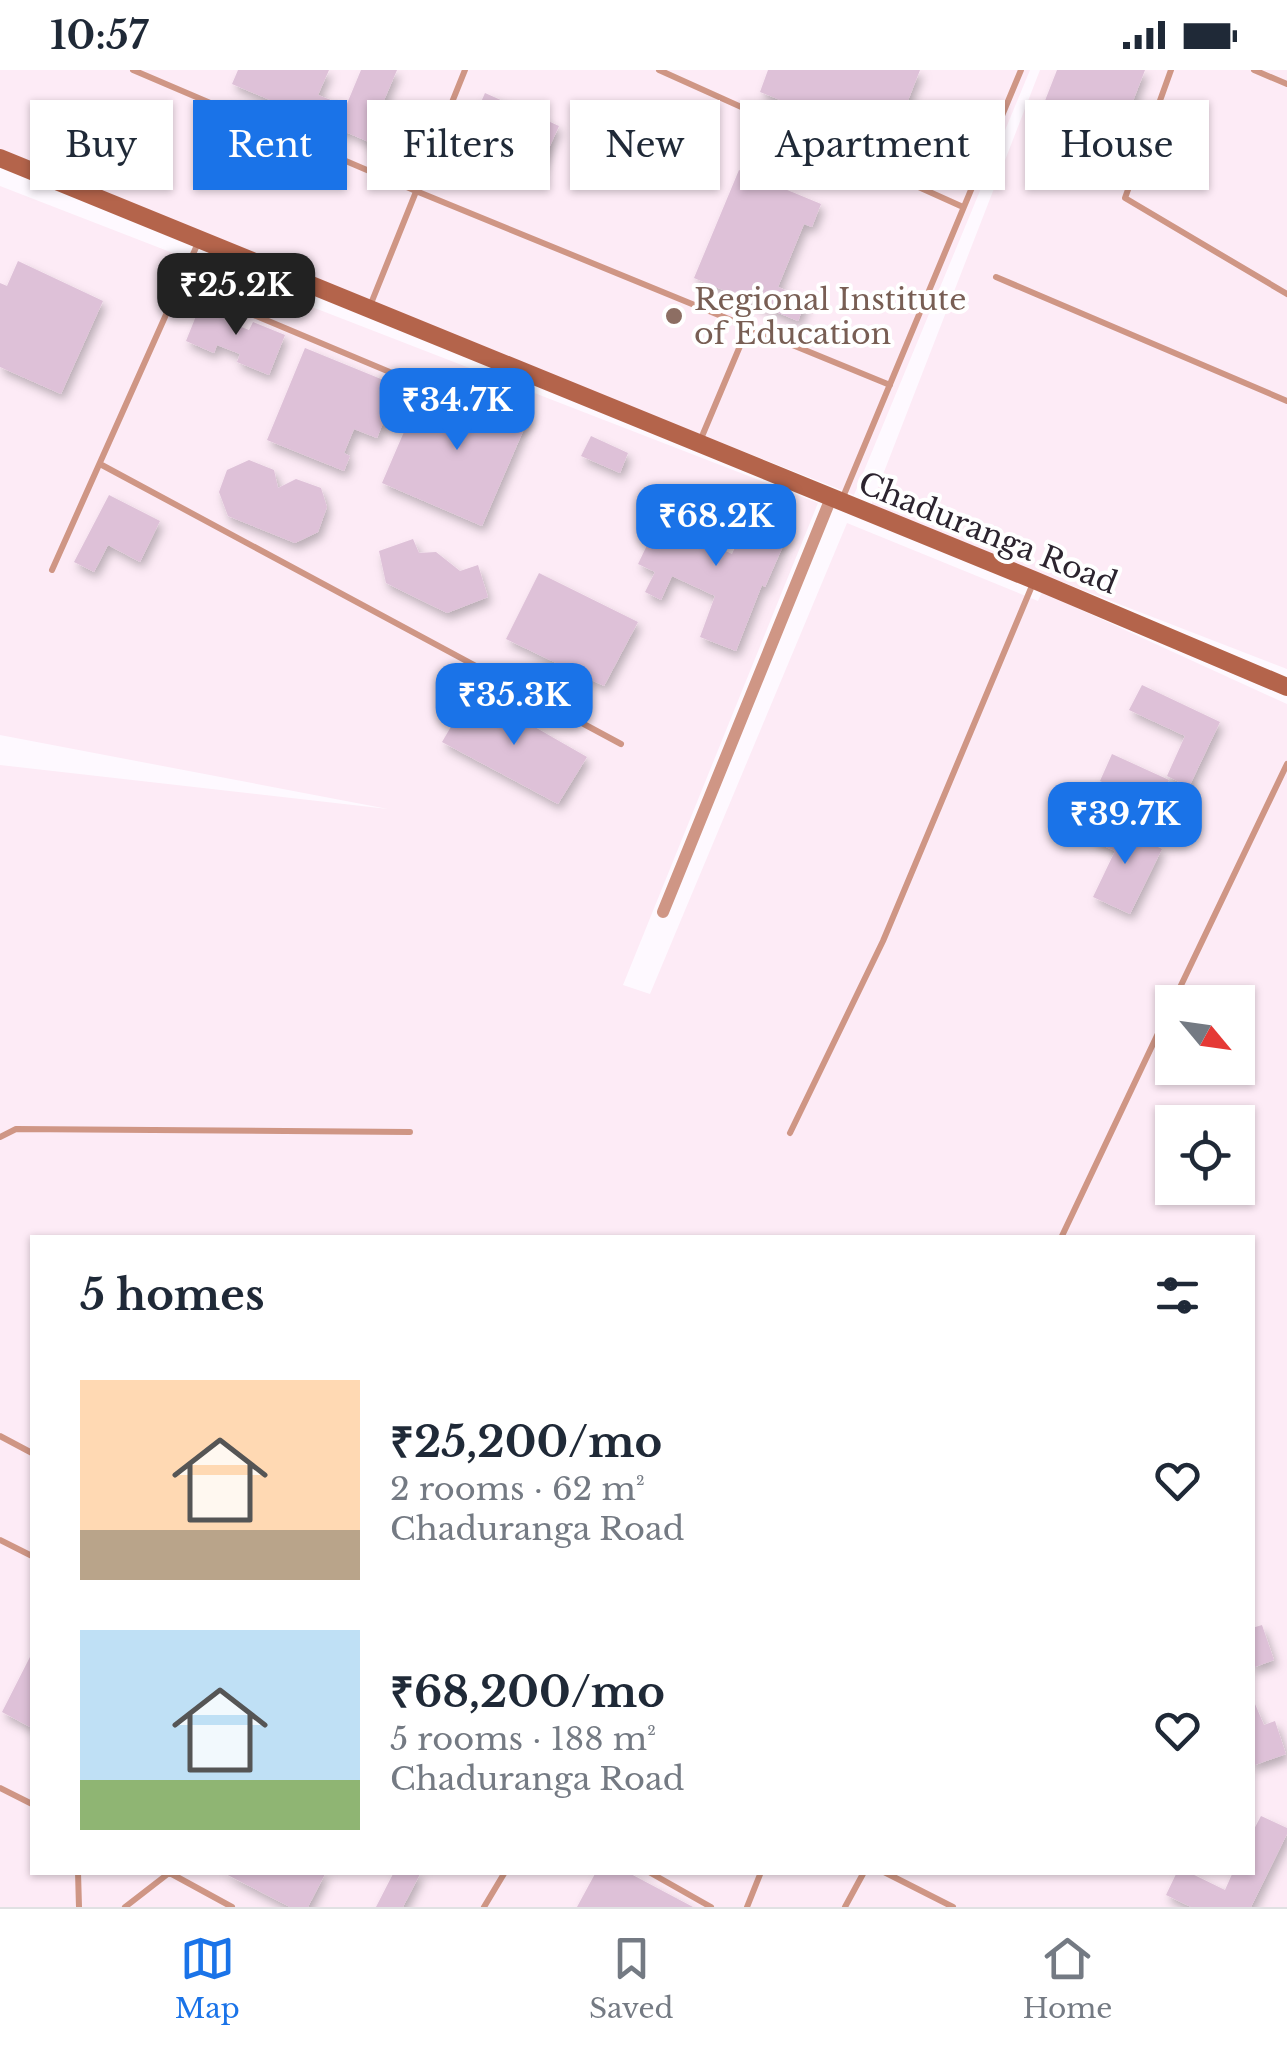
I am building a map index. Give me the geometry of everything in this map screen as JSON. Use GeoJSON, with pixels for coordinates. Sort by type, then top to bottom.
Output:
{"type":"FeatureCollection","features":[{"type":"Feature","properties":{"kind":"street","name":"Chaduranga Road"},"geometry":{"type":"LineString","coordinates":[[0,158],[1034,580],[1287,688]]}},
{"type":"Feature","properties":{"kind":"street"},"geometry":{"type":"LineString","coordinates":[[663,912],[836,500]]}},
{"type":"Feature","properties":{"kind":"lane"},"geometry":{"type":"LineString","coordinates":[[133,70],[416,192],[890,385]]}},
{"type":"Feature","properties":{"kind":"lane"},"geometry":{"type":"LineString","coordinates":[[369,309],[465,70]]}},
{"type":"Feature","properties":{"kind":"lane"},"geometry":{"type":"LineString","coordinates":[[659,70],[963,207]]}},
{"type":"Feature","properties":{"kind":"lane"},"geometry":{"type":"LineString","coordinates":[[836,500],[890,385],[1021,70]]}},
{"type":"Feature","properties":{"kind":"lane"},"geometry":{"type":"LineString","coordinates":[[1171,70],[1125,198],[1287,294]]}},
{"type":"Feature","properties":{"kind":"lane"},"geometry":{"type":"LineString","coordinates":[[1254,70],[1287,84]]}},
{"type":"Feature","properties":{"kind":"lane"},"geometry":{"type":"LineString","coordinates":[[52,570],[199,242]]}},
{"type":"Feature","properties":{"kind":"lane"},"geometry":{"type":"LineString","coordinates":[[996,277],[1287,401]]}},
{"type":"Feature","properties":{"kind":"lane"},"geometry":{"type":"LineString","coordinates":[[180,284],[404,378]]}},
{"type":"Feature","properties":{"kind":"lane"},"geometry":{"type":"LineString","coordinates":[[699,443],[748,327]]}},
{"type":"Feature","properties":{"kind":"lane"},"geometry":{"type":"LineString","coordinates":[[100,464],[621,744]]}},
{"type":"Feature","properties":{"kind":"lane"},"geometry":{"type":"LineString","coordinates":[[790,1133],[884,941],[1034,580]]}},
{"type":"Feature","properties":{"kind":"lane"},"geometry":{"type":"LineString","coordinates":[[1182,985],[1287,764]]}},
{"type":"Feature","properties":{"kind":"lane"},"geometry":{"type":"LineString","coordinates":[[1062,1235],[1155,1041]]}},
{"type":"Feature","properties":{"kind":"lane"},"geometry":{"type":"LineString","coordinates":[[0,1137],[16,1130],[410,1132]]}},
{"type":"Feature","properties":{"kind":"lane"},"geometry":{"type":"LineString","coordinates":[[0,1436],[30,1452]]}},
{"type":"Feature","properties":{"kind":"lane"},"geometry":{"type":"LineString","coordinates":[[0,1540],[30,1555]]}},
{"type":"Feature","properties":{"kind":"lane"},"geometry":{"type":"LineString","coordinates":[[0,1788],[30,1803]]}},
{"type":"Feature","properties":{"kind":"lane"},"geometry":{"type":"LineString","coordinates":[[78,1875],[79,1907]]}},
{"type":"Feature","properties":{"kind":"lane"},"geometry":{"type":"LineString","coordinates":[[125,1907],[165,1875]]}},
{"type":"Feature","properties":{"kind":"lane"},"geometry":{"type":"LineString","coordinates":[[172,1875],[232,1907]]}},
{"type":"Feature","properties":{"kind":"lane"},"geometry":{"type":"LineString","coordinates":[[484,1907],[503,1875]]}},
{"type":"Feature","properties":{"kind":"lane"},"geometry":{"type":"LineString","coordinates":[[655,1875],[710,1907]]}},
{"type":"Feature","properties":{"kind":"lane"},"geometry":{"type":"LineString","coordinates":[[747,1907],[761,1875]]}},
{"type":"Feature","properties":{"kind":"lane"},"geometry":{"type":"LineString","coordinates":[[845,1907],[862,1875]]}},
{"type":"Feature","properties":{"kind":"lane"},"geometry":{"type":"LineString","coordinates":[[890,1875],[953,1907]]}},
{"type":"Feature","properties":{"kind":"shaded area","name":"Regional Institute of Education"},"geometry":{"type":"Polygon","coordinates":[[[0,70],[1030,70],[1005,130],[1005,100],[740,100],[740,190],[980,190],[854,495],[90,190],[173,190],[173,100],[30,100],[30,165],[0,152],[0,70]]]}},
{"type":"Feature","properties":{"kind":"shaded area"},"geometry":{"type":"Polygon","coordinates":[[[1040,70],[1287,70],[1287,669],[870,508],[993,190],[1005,190],[1005,160],[1025,109],[1025,190],[1209,190],[1209,100],[1028,100],[1040,70]]]}},
{"type":"Feature","properties":{"kind":"shaded area"},"geometry":{"type":"Polygon","coordinates":[[[0,186],[818,503],[623,985],[650,994],[847,523],[1038,601],[1042,592],[1287,704],[1287,1907],[0,1907],[0,765],[388,809],[0,735],[0,186]]]}},
{"type":"Feature","properties":{"kind":"building"},"geometry":{"type":"Polygon","coordinates":[[[238,70],[329,70],[318,95],[331,100],[270,100],[232,84],[238,70]]]}},
{"type":"Feature","properties":{"kind":"building"},"geometry":{"type":"Polygon","coordinates":[[[361,70],[397,70],[384,100],[367,100],[367,141],[347,133],[347,104],[361,70]]]}},
{"type":"Feature","properties":{"kind":"building"},"geometry":{"type":"Polygon","coordinates":[[[768,70],[920,70],[908,100],[780,100],[760,92],[768,70]]]}},
{"type":"Feature","properties":{"kind":"building"},"geometry":{"type":"Polygon","coordinates":[[[1057,70],[1145,70],[1133,100],[1045,100],[1057,70]]]}},
{"type":"Feature","properties":{"kind":"building"},"geometry":{"type":"Polygon","coordinates":[[[485,93],[501,100],[482,100],[485,93]]]}},
{"type":"Feature","properties":{"kind":"building"},"geometry":{"type":"Polygon","coordinates":[[[550,122],[559,126],[550,146],[550,122]]]}},
{"type":"Feature","properties":{"kind":"building"},"geometry":{"type":"Polygon","coordinates":[[[739,170],[740,190],[787,190],[821,204],[812,227],[804,224],[778,287],[807,299],[798,321],[694,278],[739,170]]]}},
{"type":"Feature","properties":{"kind":"building"},"geometry":{"type":"Polygon","coordinates":[[[18,261],[103,301],[61,394],[0,367],[0,283],[7,286],[18,261]]]}},
{"type":"Feature","properties":{"kind":"building"},"geometry":{"type":"Polygon","coordinates":[[[202,301],[228,312],[224,320],[249,330],[253,322],[285,335],[269,375],[237,362],[240,354],[217,345],[214,353],[186,341],[202,301]]]}},
{"type":"Feature","properties":{"kind":"building"},"geometry":{"type":"Polygon","coordinates":[[[305,348],[398,386],[377,438],[354,429],[344,453],[350,456],[344,471],[267,440],[305,348]]]}},
{"type":"Feature","properties":{"kind":"building"},"geometry":{"type":"Polygon","coordinates":[[[422,390],[467,409],[474,391],[530,415],[482,526],[382,483],[422,390]]]}},
{"type":"Feature","properties":{"kind":"building"},"geometry":{"type":"Polygon","coordinates":[[[591,436],[628,453],[620,473],[581,456],[591,436]]]}},
{"type":"Feature","properties":{"kind":"building"},"geometry":{"type":"Polygon","coordinates":[[[249,460],[274,470],[278,488],[296,479],[321,488],[327,507],[318,532],[295,543],[228,516],[219,492],[227,470],[249,460]]]}},
{"type":"Feature","properties":{"kind":"building"},"geometry":{"type":"Polygon","coordinates":[[[109,495],[160,521],[140,562],[108,545],[94,572],[74,562],[109,495]]]}},
{"type":"Feature","properties":{"kind":"building"},"geometry":{"type":"Polygon","coordinates":[[[682,506],[704,515],[694,536],[732,554],[750,513],[790,530],[765,587],[762,585],[736,651],[700,637],[715,596],[672,576],[661,600],[645,592],[655,572],[638,564],[651,537],[648,535],[655,521],[672,529],[682,506]]]}},
{"type":"Feature","properties":{"kind":"building"},"geometry":{"type":"Polygon","coordinates":[[[413,539],[419,553],[436,552],[460,571],[478,565],[488,597],[447,613],[386,583],[379,551],[413,539]]]}},
{"type":"Feature","properties":{"kind":"building"},"geometry":{"type":"Polygon","coordinates":[[[539,573],[638,622],[604,686],[506,639],[539,573]]]}},
{"type":"Feature","properties":{"kind":"building"},"geometry":{"type":"Polygon","coordinates":[[[1142,685],[1220,722],[1189,787],[1167,776],[1185,736],[1129,710],[1142,685]]]}},
{"type":"Feature","properties":{"kind":"building"},"geometry":{"type":"Polygon","coordinates":[[[472,691],[587,757],[558,804],[442,742],[472,691]]]}},
{"type":"Feature","properties":{"kind":"building"},"geometry":{"type":"Polygon","coordinates":[[[1112,754],[1169,780],[1157,807],[1100,781],[1112,754]]]}},
{"type":"Feature","properties":{"kind":"building"},"geometry":{"type":"Polygon","coordinates":[[[1103,820],[1162,849],[1130,914],[1093,897],[1115,851],[1093,841],[1103,820]]]}},
{"type":"Feature","properties":{"kind":"building"},"geometry":{"type":"Polygon","coordinates":[[[1262,1625],[1274,1660],[1255,1667],[1255,1627],[1262,1625]]]}},
{"type":"Feature","properties":{"kind":"building"},"geometry":{"type":"Polygon","coordinates":[[[30,1657],[30,1727],[2,1712],[30,1657]]]}},
{"type":"Feature","properties":{"kind":"building"},"geometry":{"type":"Polygon","coordinates":[[[1255,1704],[1264,1725],[1275,1721],[1286,1754],[1255,1765],[1255,1704]]]}},
{"type":"Feature","properties":{"kind":"building"},"geometry":{"type":"Polygon","coordinates":[[[1261,1816],[1287,1828],[1287,1834],[1251,1907],[1191,1907],[1166,1895],[1176,1875],[1194,1875],[1225,1890],[1232,1875],[1255,1875],[1255,1827],[1261,1816]]]}},
{"type":"Feature","properties":{"kind":"building"},"geometry":{"type":"Polygon","coordinates":[[[228,1875],[324,1875],[308,1907],[290,1907],[228,1875]]]}},
{"type":"Feature","properties":{"kind":"building"},"geometry":{"type":"Polygon","coordinates":[[[392,1875],[419,1875],[403,1907],[376,1907],[392,1875]]]}},
{"type":"Feature","properties":{"kind":"building"},"geometry":{"type":"Polygon","coordinates":[[[594,1875],[633,1875],[693,1907],[577,1907],[594,1875]]]}},
{"type":"Feature","properties":{"kind":"place","name":"Regional Institute of Education"},"geometry":{"type":"Point","coordinates":[674,316]}}]}
